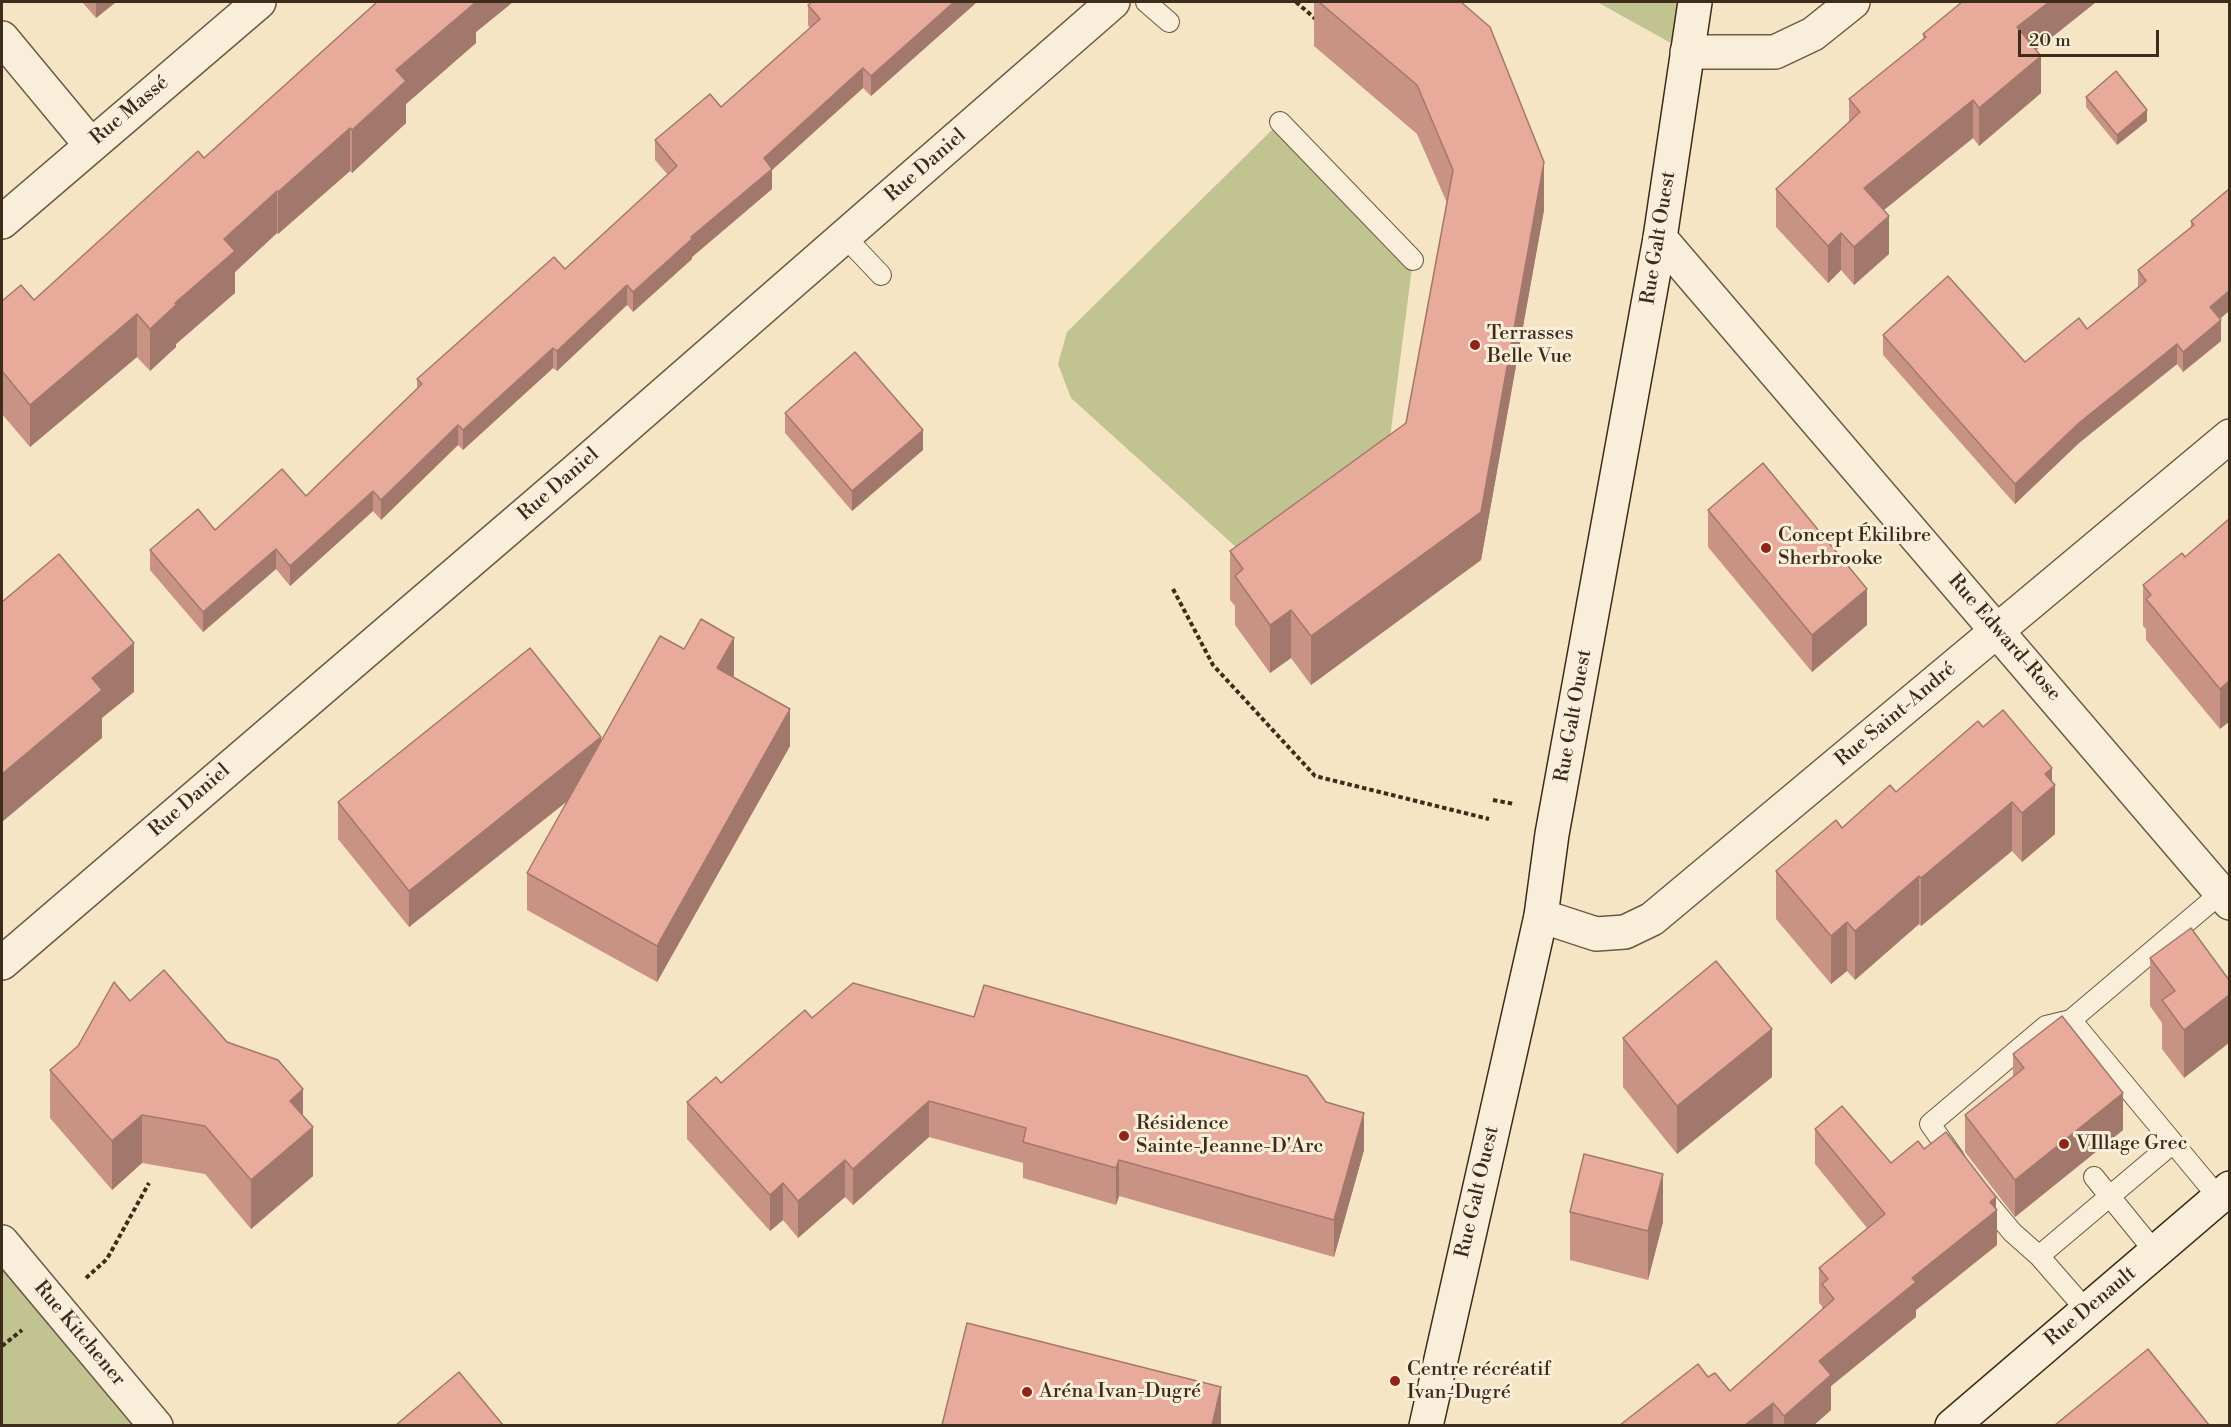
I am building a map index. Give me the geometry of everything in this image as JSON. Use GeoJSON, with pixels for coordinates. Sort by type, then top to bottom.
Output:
{"type":"FeatureCollection","features":[{"type":"Feature","properties":{"kind":"street","name":"Rue Massé"},"geometry":{"type":"LineString","coordinates":[[2,222],[90,144],[259,2]]}},
{"type":"Feature","properties":{"kind":"street","name":"Rue Daniel"},"geometry":{"type":"LineString","coordinates":[[2,963],[845,237],[1113,2]]}},
{"type":"Feature","properties":{"kind":"street","name":"Rue Galt Ouest"},"geometry":{"type":"LineString","coordinates":[[1426,1425],[1541,916],[1552,834],[1660,238],[1695,2]]}},
{"type":"Feature","properties":{"kind":"street"},"geometry":{"type":"LineString","coordinates":[[1687,51],[1775,52],[1814,34],[1853,2]]}},
{"type":"Feature","properties":{"kind":"street"},"geometry":{"type":"LineString","coordinates":[[2,38],[90,144]]}},
{"type":"Feature","properties":{"kind":"street","name":"Rue Edward-Rose"},"geometry":{"type":"LineString","coordinates":[[1660,238],[2225,898]]}},
{"type":"Feature","properties":{"kind":"street","name":"Rue Saint-André"},"geometry":{"type":"LineString","coordinates":[[1541,916],[1596,934],[1625,932],[1652,919],[2229,436]]}},
{"type":"Feature","properties":{"kind":"street","name":"Rue Denault"},"geometry":{"type":"LineString","coordinates":[[1952,1425],[2224,1193]]}},
{"type":"Feature","properties":{"kind":"street","name":"Rue Kitchener"},"geometry":{"type":"LineString","coordinates":[[2,1242],[156,1425]]}},
{"type":"Feature","properties":{"kind":"lane"},"geometry":{"type":"LineString","coordinates":[[1146,2],[1169,22]]}},
{"type":"Feature","properties":{"kind":"lane"},"geometry":{"type":"LineString","coordinates":[[1280,122],[1413,260]]}},
{"type":"Feature","properties":{"kind":"lane"},"geometry":{"type":"LineString","coordinates":[[845,237],[881,275]]}},
{"type":"Feature","properties":{"kind":"lane"},"geometry":{"type":"LineString","coordinates":[[2086,1311],[2039,1256],[2012,1232],[1929,1124],[2046,1026],[2071,1020],[2225,898]]}},
{"type":"Feature","properties":{"kind":"lane"},"geometry":{"type":"LineString","coordinates":[[2071,1020],[2173,1143],[2224,1193]]}},
{"type":"Feature","properties":{"kind":"lane"},"geometry":{"type":"LineString","coordinates":[[2039,1256],[2173,1143]]}},
{"type":"Feature","properties":{"kind":"lane"},"geometry":{"type":"LineString","coordinates":[[2094,1177],[2155,1252]]}},
{"type":"Feature","properties":{"kind":"path"},"geometry":{"type":"LineString","coordinates":[[1296,2],[1320,23]]}},
{"type":"Feature","properties":{"kind":"path"},"geometry":{"type":"LineString","coordinates":[[1173,589],[1212,665],[1315,776],[1489,819]]}},
{"type":"Feature","properties":{"kind":"path"},"geometry":{"type":"LineString","coordinates":[[55,1305],[107,1259],[149,1183]]}},
{"type":"Feature","properties":{"kind":"green space"},"geometry":{"type":"Polygon","coordinates":[[[1597,2],[1695,2],[1687,52],[1597,2]]]}},
{"type":"Feature","properties":{"kind":"green space"},"geometry":{"type":"Polygon","coordinates":[[[1280,122],[1413,260],[1383,492],[1268,576],[1071,398],[1058,364],[1067,332],[1280,122]]]}},
{"type":"Feature","properties":{"kind":"green space"},"geometry":{"type":"Polygon","coordinates":[[[2,1242],[156,1425],[2,1425],[2,1242]]]}},
{"type":"Feature","properties":{"kind":"building"},"geometry":{"type":"Polygon","coordinates":[[[377,2],[476,2],[396,70],[406,81],[224,239],[235,251],[175,303],[176,305],[150,329],[137,314],[30,405],[2,371],[2,301],[21,285],[34,300],[198,151],[204,158],[377,2]]]}},
{"type":"Feature","properties":{"kind":"building"},"geometry":{"type":"Polygon","coordinates":[[[812,2],[954,2],[871,76],[863,68],[764,158],[772,169],[691,237],[692,239],[633,292],[627,285],[557,351],[553,348],[463,430],[458,425],[381,500],[373,491],[290,566],[276,549],[203,612],[150,550],[198,509],[215,530],[282,469],[306,496],[422,384],[417,379],[554,257],[565,269],[677,166],[655,140],[710,94],[721,107],[820,19],[808,5],[812,2]]]}},
{"type":"Feature","properties":{"kind":"building","name":"Terrasses Belle Vue"},"geometry":{"type":"Polygon","coordinates":[[[1319,2],[1461,2],[1490,27],[1544,162],[1481,512],[1311,636],[1291,610],[1270,625],[1235,576],[1243,569],[1230,551],[1406,423],[1453,170],[1417,85],[1319,2]]]}},
{"type":"Feature","properties":{"kind":"building"},"geometry":{"type":"Polygon","coordinates":[[[1962,2],[2049,2],[2017,27],[2041,56],[1979,108],[1973,100],[1864,188],[1889,216],[1854,247],[1841,233],[1828,246],[1776,189],[1860,112],[1849,99],[1926,37],[1923,34],[1962,2]]]}},
{"type":"Feature","properties":{"kind":"building"},"geometry":{"type":"Polygon","coordinates":[[[2116,71],[2147,110],[2117,135],[2086,97],[2116,71]]]}},
{"type":"Feature","properties":{"kind":"building"},"geometry":{"type":"Polygon","coordinates":[[[2229,189],[2229,291],[2210,307],[2221,320],[2183,352],[2177,344],[2079,423],[2015,484],[1883,335],[1948,276],[2025,362],[2079,318],[2087,329],[2146,281],[2138,270],[2194,225],[2191,221],[2229,189]]]}},
{"type":"Feature","properties":{"kind":"building"},"geometry":{"type":"Polygon","coordinates":[[[855,352],[923,430],[852,491],[785,413],[855,352]]]}},
{"type":"Feature","properties":{"kind":"building"},"geometry":{"type":"Polygon","coordinates":[[[1763,463],[1867,589],[1812,635],[1708,510],[1763,463]]]}},
{"type":"Feature","properties":{"kind":"building"},"geometry":{"type":"Polygon","coordinates":[[[2229,519],[2229,681],[2220,689],[2146,599],[2151,595],[2143,585],[2182,553],[2185,557],[2229,519]]]}},
{"type":"Feature","properties":{"kind":"building"},"geometry":{"type":"Polygon","coordinates":[[[59,554],[134,643],[92,678],[102,690],[2,774],[2,602],[59,554]]]}},
{"type":"Feature","properties":{"kind":"building"},"geometry":{"type":"Polygon","coordinates":[[[701,619],[734,638],[717,668],[790,709],[657,946],[527,873],[660,636],[684,649],[701,619]]]}},
{"type":"Feature","properties":{"kind":"building"},"geometry":{"type":"Polygon","coordinates":[[[530,648],[601,737],[409,891],[338,802],[530,648]]]}},
{"type":"Feature","properties":{"kind":"building"},"geometry":{"type":"Polygon","coordinates":[[[2003,710],[2052,768],[2045,774],[2055,785],[2022,813],[2012,802],[1921,878],[1919,876],[1855,931],[1847,922],[1831,936],[1776,871],[1836,820],[1842,828],[1890,785],[1896,792],[1978,721],[1983,727],[2003,710]]]}},
{"type":"Feature","properties":{"kind":"building"},"geometry":{"type":"Polygon","coordinates":[[[2191,928],[2229,980],[2229,995],[2184,1030],[2162,1000],[2175,991],[2150,958],[2191,928]]]}},
{"type":"Feature","properties":{"kind":"building"},"geometry":{"type":"Polygon","coordinates":[[[1716,961],[1772,1029],[1677,1106],[1623,1038],[1716,961]]]}},
{"type":"Feature","properties":{"kind":"building"},"geometry":{"type":"Polygon","coordinates":[[[164,970],[227,1042],[278,1060],[303,1089],[290,1101],[313,1127],[251,1180],[205,1126],[142,1115],[112,1141],[50,1070],[78,1046],[114,982],[130,1001],[164,970]]]}},
{"type":"Feature","properties":{"kind":"building","name":"Résidence Sainte-Jeanne-D'Arc"},"geometry":{"type":"Polygon","coordinates":[[[853,983],[974,1017],[984,985],[1307,1076],[1326,1102],[1364,1113],[1334,1220],[1119,1160],[1116,1168],[1023,1142],[1026,1128],[929,1101],[853,1169],[845,1160],[798,1201],[783,1183],[770,1195],[687,1102],[716,1077],[721,1083],[805,1010],[812,1018],[853,983]]]}},
{"type":"Feature","properties":{"kind":"building"},"geometry":{"type":"Polygon","coordinates":[[[2062,1016],[2123,1093],[2015,1180],[1965,1115],[2024,1068],[2013,1054],[2062,1016]]]}},
{"type":"Feature","properties":{"kind":"building"},"geometry":{"type":"Polygon","coordinates":[[[1842,1106],[1891,1163],[1918,1141],[1924,1149],[1946,1132],[1996,1197],[1990,1202],[1997,1210],[1912,1278],[1916,1282],[1819,1361],[1831,1375],[1784,1416],[1773,1403],[1745,1425],[1620,1425],[1698,1364],[1708,1377],[1715,1373],[1730,1391],[1834,1299],[1822,1284],[1828,1279],[1819,1268],[1885,1214],[1815,1129],[1842,1106]]]}},
{"type":"Feature","properties":{"kind":"building"},"geometry":{"type":"Polygon","coordinates":[[[1584,1154],[1663,1174],[1648,1231],[1570,1212],[1584,1154]]]}},
{"type":"Feature","properties":{"kind":"building"},"geometry":{"type":"Polygon","coordinates":[[[967,1323],[1221,1387],[1212,1425],[942,1425],[967,1323]]]}},
{"type":"Feature","properties":{"kind":"building"},"geometry":{"type":"Polygon","coordinates":[[[2148,1349],[2209,1425],[2055,1425],[2148,1349]]]}},
{"type":"Feature","properties":{"kind":"building"},"geometry":{"type":"Polygon","coordinates":[[[459,1372],[503,1425],[396,1425],[459,1372]]]}},
{"type":"Feature","properties":{"kind":"place","name":"Terrasses Belle Vue"},"geometry":{"type":"Point","coordinates":[1475,345]}},
{"type":"Feature","properties":{"kind":"place","name":"Concept Ékilibre Sherbrooke"},"geometry":{"type":"Point","coordinates":[1766,548]}},
{"type":"Feature","properties":{"kind":"place","name":"Résidence Sainte-Jeanne-D'Arc"},"geometry":{"type":"Point","coordinates":[1124,1136]}},
{"type":"Feature","properties":{"kind":"place","name":"VIllage Grec"},"geometry":{"type":"Point","coordinates":[2064,1144]}},
{"type":"Feature","properties":{"kind":"place","name":"Centre récréatif Ivan-Dugré"},"geometry":{"type":"Point","coordinates":[1395,1381]}},
{"type":"Feature","properties":{"kind":"place","name":"Aréna Ivan-Dugré"},"geometry":{"type":"Point","coordinates":[1027,1392]}}]}
